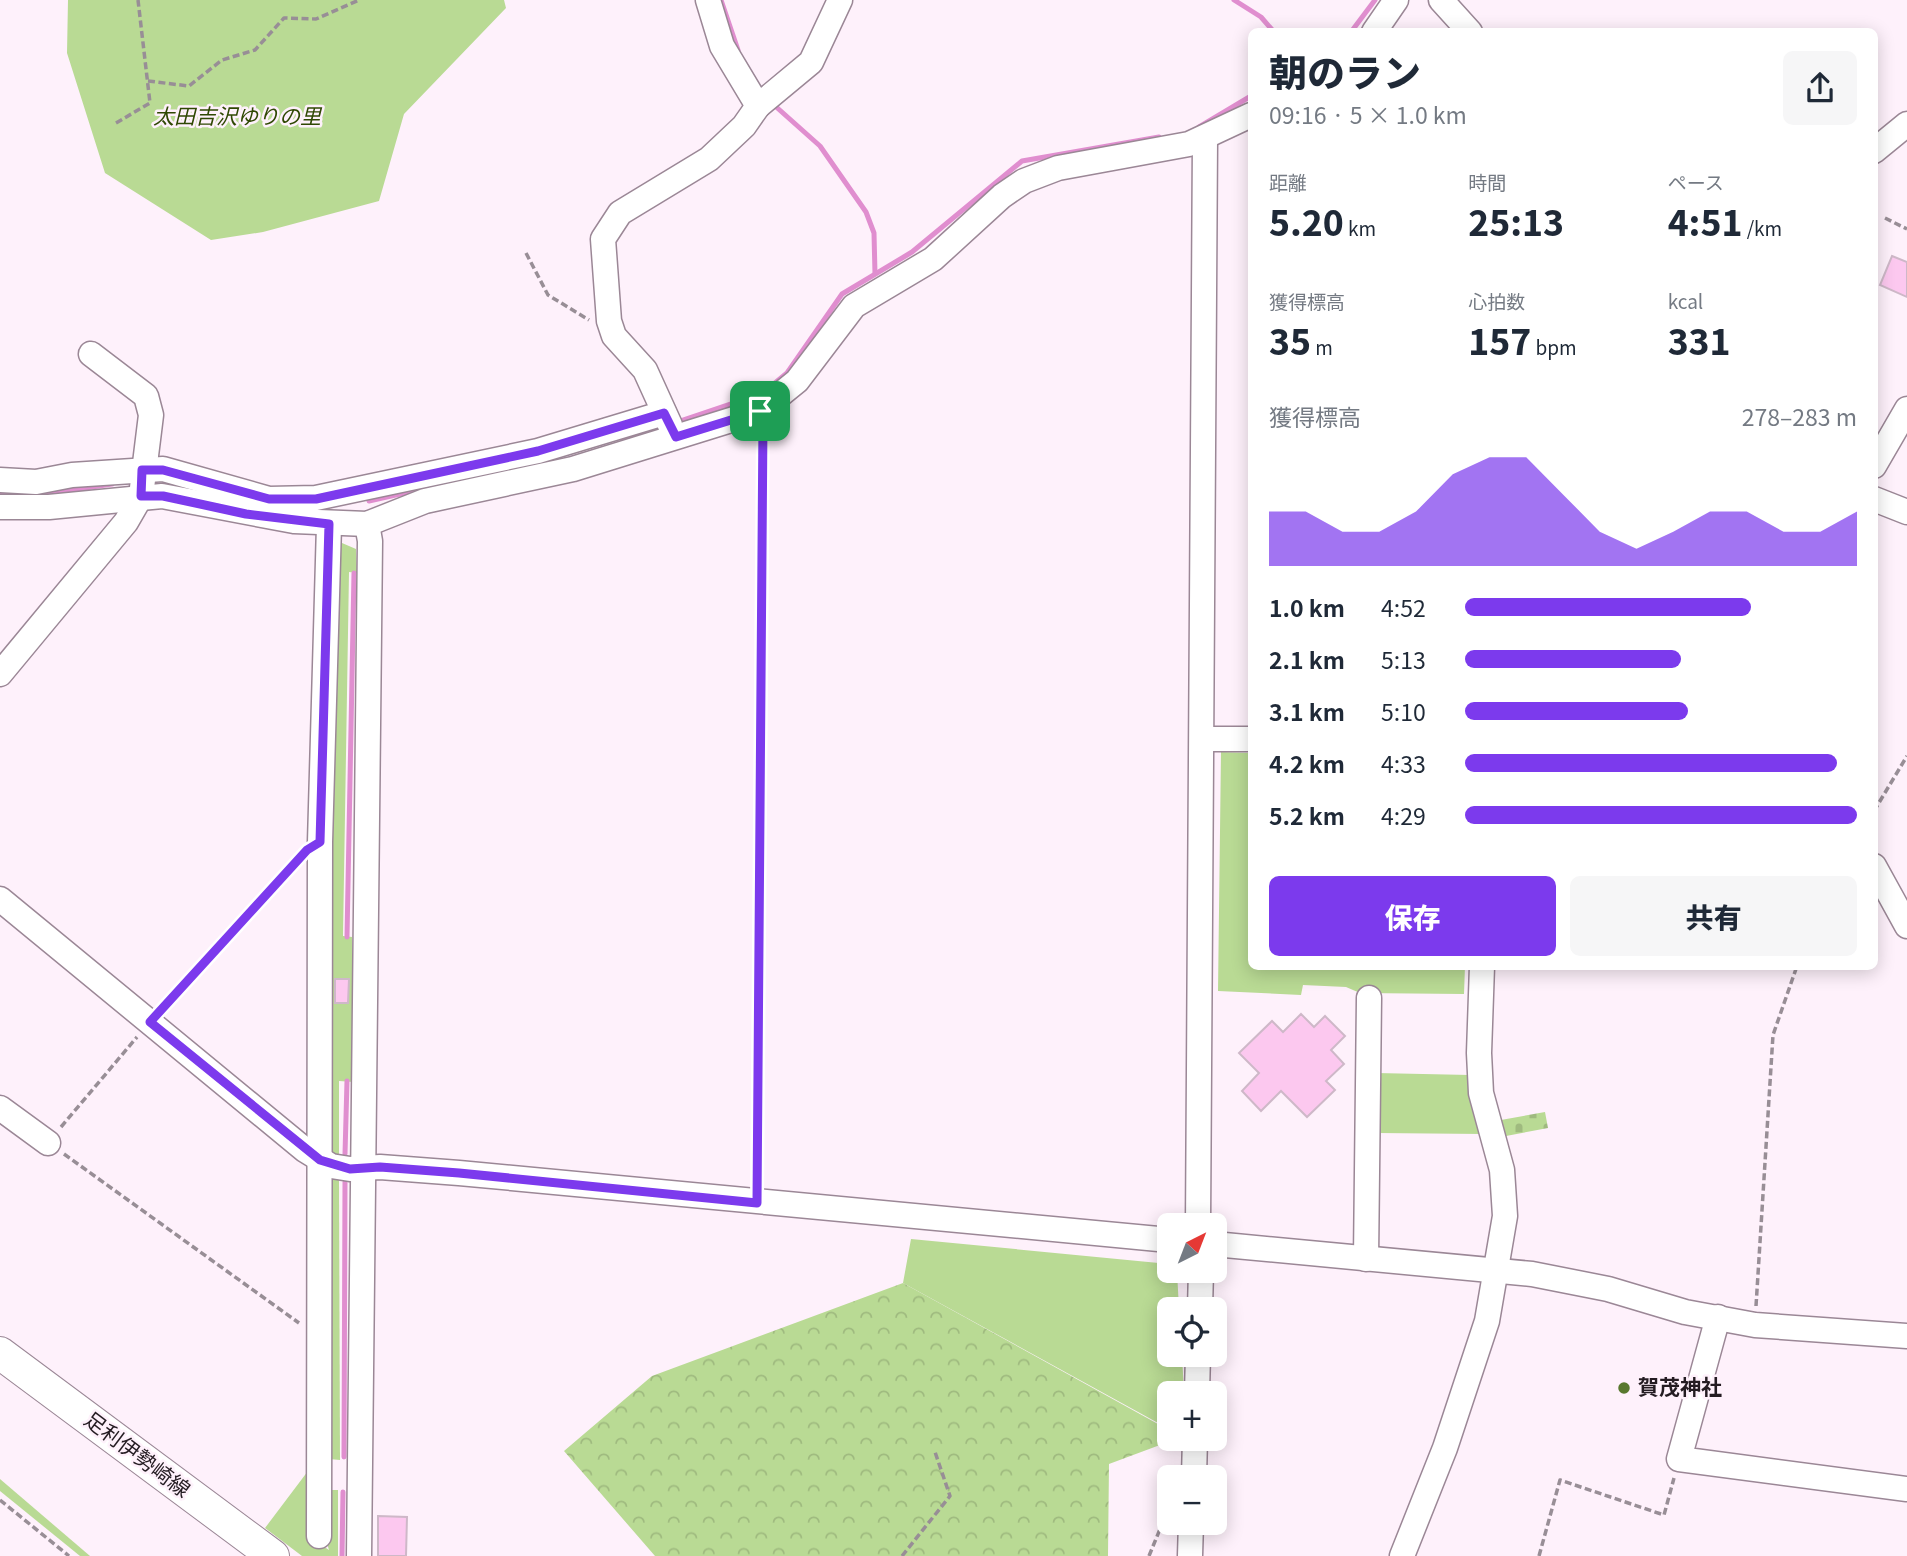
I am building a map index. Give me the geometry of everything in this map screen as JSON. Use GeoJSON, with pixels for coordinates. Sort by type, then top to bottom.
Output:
{"type":"FeatureCollection","features":[{"type":"Feature","properties":{"kind":"main road","name":"足利伊勢崎線"},"geometry":{"type":"LineString","coordinates":[[0,1353],[273,1556]]}},
{"type":"Feature","properties":{"kind":"street"},"geometry":{"type":"LineString","coordinates":[[708,0],[722,46],[758,106]]}},
{"type":"Feature","properties":{"kind":"street"},"geometry":{"type":"LineString","coordinates":[[676,437],[645,370],[614,336],[609,321],[603,239],[620,213],[709,159],[744,126],[758,106],[811,62],[840,0]]}},
{"type":"Feature","properties":{"kind":"street"},"geometry":{"type":"LineString","coordinates":[[1377,28],[1396,0]]}},
{"type":"Feature","properties":{"kind":"street"},"geometry":{"type":"LineString","coordinates":[[1448,2],[1467,28]]}},
{"type":"Feature","properties":{"kind":"street"},"geometry":{"type":"LineString","coordinates":[[0,480],[36,482],[72,475],[142,484],[163,496],[246,514],[329,524],[367,524],[425,501],[573,469],[760,411],[797,381],[854,306],[933,259],[1002,195],[1024,181],[1058,168],[1205,139],[1248,117]]}},
{"type":"Feature","properties":{"kind":"street"},"geometry":{"type":"LineString","coordinates":[[1878,148],[1907,124]]}},
{"type":"Feature","properties":{"kind":"street"},"geometry":{"type":"LineString","coordinates":[[1198,1213],[1205,139]]}},
{"type":"Feature","properties":{"kind":"street"},"geometry":{"type":"LineString","coordinates":[[0,674],[126,522],[142,484],[151,415],[149,403],[136,388],[91,354]]}},
{"type":"Feature","properties":{"kind":"street"},"geometry":{"type":"LineString","coordinates":[[1878,459],[1907,409]]}},
{"type":"Feature","properties":{"kind":"street"},"geometry":{"type":"LineString","coordinates":[[0,507],[49,507],[142,484],[163,470],[269,499],[316,499],[538,451],[665,413]]}},
{"type":"Feature","properties":{"kind":"street"},"geometry":{"type":"LineString","coordinates":[[1878,501],[1907,512]]}},
{"type":"Feature","properties":{"kind":"street"},"geometry":{"type":"LineString","coordinates":[[319,1536],[317,1337],[320,842],[329,524]]}},
{"type":"Feature","properties":{"kind":"street"},"geometry":{"type":"LineString","coordinates":[[359,1556],[370,541],[367,524]]}},
{"type":"Feature","properties":{"kind":"street"},"geometry":{"type":"LineString","coordinates":[[1202,738],[1248,739]]}},
{"type":"Feature","properties":{"kind":"street"},"geometry":{"type":"LineString","coordinates":[[1878,873],[1907,926]]}},
{"type":"Feature","properties":{"kind":"street"},"geometry":{"type":"LineString","coordinates":[[0,899],[320,1160],[331,1166],[459,1173],[1157,1239]]}},
{"type":"Feature","properties":{"kind":"street"},"geometry":{"type":"LineString","coordinates":[[1402,1556],[1445,1448],[1487,1321],[1505,1216],[1505,1191],[1481,1093],[1479,1053],[1482,970]]}},
{"type":"Feature","properties":{"kind":"street"},"geometry":{"type":"LineString","coordinates":[[1366,1259],[1369,998]]}},
{"type":"Feature","properties":{"kind":"street"},"geometry":{"type":"LineString","coordinates":[[0,1108],[48,1143]]}},
{"type":"Feature","properties":{"kind":"street"},"geometry":{"type":"LineString","coordinates":[[1227,1245],[1496,1270],[1578,1282],[1685,1312],[1755,1325],[1907,1336]]}},
{"type":"Feature","properties":{"kind":"street"},"geometry":{"type":"LineString","coordinates":[[1718,1317],[1679,1460],[1907,1489]]}},
{"type":"Feature","properties":{"kind":"street"},"geometry":{"type":"LineString","coordinates":[[320,1474],[360,1476]]}},
{"type":"Feature","properties":{"kind":"street"},"geometry":{"type":"LineString","coordinates":[[1190,1556],[1191,1535]]}},
{"type":"Feature","properties":{"kind":"path"},"geometry":{"type":"LineString","coordinates":[[116,123],[150,103],[138,0]]}},
{"type":"Feature","properties":{"kind":"path"},"geometry":{"type":"LineString","coordinates":[[148,81],[189,86],[222,60],[255,50],[284,18],[316,19],[359,0]]}},
{"type":"Feature","properties":{"kind":"path"},"geometry":{"type":"LineString","coordinates":[[1885,218],[1907,229]]}},
{"type":"Feature","properties":{"kind":"path"},"geometry":{"type":"LineString","coordinates":[[526,253],[548,295],[614,336]]}},
{"type":"Feature","properties":{"kind":"path"},"geometry":{"type":"LineString","coordinates":[[757,1203],[763,420],[760,411]]}},
{"type":"Feature","properties":{"kind":"path"},"geometry":{"type":"LineString","coordinates":[[1878,804],[1907,757]]}},
{"type":"Feature","properties":{"kind":"path"},"geometry":{"type":"LineString","coordinates":[[317,1337],[48,1143],[150,1022],[307,850],[320,842]]}},
{"type":"Feature","properties":{"kind":"path"},"geometry":{"type":"LineString","coordinates":[[1755,1325],[1773,1035],[1796,970]]}},
{"type":"Feature","properties":{"kind":"path"},"geometry":{"type":"LineString","coordinates":[[902,1556],[950,1496],[935,1452]]}},
{"type":"Feature","properties":{"kind":"path"},"geometry":{"type":"LineString","coordinates":[[1539,1556],[1560,1480],[1664,1515],[1679,1460]]}},
{"type":"Feature","properties":{"kind":"path"},"geometry":{"type":"LineString","coordinates":[[0,1500],[65,1555]]}},
{"type":"Feature","properties":{"kind":"path"},"geometry":{"type":"LineString","coordinates":[[1149,1556],[1158,1535]]}},
{"type":"Feature","properties":{"kind":"green space","name":"太田吉沢ゆりの里"},"geometry":{"type":"Polygon","coordinates":[[[68,0],[504,0],[506,8],[404,114],[379,201],[263,232],[211,240],[105,173],[67,53],[68,0]]]}},
{"type":"Feature","properties":{"kind":"green space"},"geometry":{"type":"Polygon","coordinates":[[[335,540],[356,549],[357,573],[349,572],[343,936],[352,937],[354,1082],[339,1081],[339,1156],[326,1150],[335,540]]]}},
{"type":"Feature","properties":{"kind":"green space"},"geometry":{"type":"Polygon","coordinates":[[[1221,752],[1248,753],[1248,970],[1465,970],[1464,994],[1360,993],[1346,987],[1303,985],[1301,995],[1218,991],[1221,752]]]}},
{"type":"Feature","properties":{"kind":"green space"},"geometry":{"type":"Polygon","coordinates":[[[1376,1073],[1470,1075],[1483,1134],[1377,1133],[1376,1073]]]}},
{"type":"Feature","properties":{"kind":"green space"},"geometry":{"type":"Polygon","coordinates":[[[1545,1112],[1548,1128],[1506,1136],[1501,1120],[1545,1112]]]}},
{"type":"Feature","properties":{"kind":"green space"},"geometry":{"type":"Polygon","coordinates":[[[339,1178],[340,1460],[329,1459],[330,1179],[339,1178]]]}},
{"type":"Feature","properties":{"kind":"green space"},"geometry":{"type":"Polygon","coordinates":[[[911,1239],[1157,1263],[1157,1283],[1178,1283],[1178,1297],[1157,1297],[1157,1367],[1183,1367],[1183,1381],[1157,1381],[1157,1422],[903,1283],[911,1239]]]}},
{"type":"Feature","properties":{"kind":"green space"},"geometry":{"type":"Polygon","coordinates":[[[903,1283],[1157,1423],[1157,1446],[1109,1464],[1108,1556],[655,1556],[564,1451],[652,1376],[903,1283]]]}},
{"type":"Feature","properties":{"kind":"green space"},"geometry":{"type":"Polygon","coordinates":[[[311,1467],[311,1538],[329,1550],[325,1537],[329,1490],[338,1490],[338,1556],[302,1556],[265,1528],[311,1467]]]}},
{"type":"Feature","properties":{"kind":"green space"},"geometry":{"type":"Polygon","coordinates":[[[0,1479],[90,1556],[80,1556],[0,1491],[0,1479]]]}},
{"type":"Feature","properties":{"kind":"building"},"geometry":{"type":"Polygon","coordinates":[[[1892,256],[1907,262],[1907,297],[1880,285],[1892,256]]]}},
{"type":"Feature","properties":{"kind":"building"},"geometry":{"type":"Polygon","coordinates":[[[335,979],[349,979],[348,1003],[335,1003],[335,979]]]}},
{"type":"Feature","properties":{"kind":"building"},"geometry":{"type":"Polygon","coordinates":[[[1301,1014],[1314,1027],[1325,1016],[1345,1036],[1331,1050],[1344,1064],[1326,1081],[1335,1090],[1307,1117],[1281,1091],[1261,1111],[1242,1091],[1259,1073],[1239,1053],[1272,1021],[1283,1032],[1301,1014]]]}},
{"type":"Feature","properties":{"kind":"building"},"geometry":{"type":"Polygon","coordinates":[[[378,1516],[407,1517],[406,1556],[378,1556],[378,1516]]]}},
{"type":"Feature","properties":{"kind":"waterway"},"geometry":{"type":"LineString","coordinates":[[721,0],[738,50]]}},
{"type":"Feature","properties":{"kind":"waterway"},"geometry":{"type":"LineString","coordinates":[[1234,0],[1261,17],[1271,28]]}},
{"type":"Feature","properties":{"kind":"waterway"},"geometry":{"type":"LineString","coordinates":[[1354,28],[1375,0]]}},
{"type":"Feature","properties":{"kind":"waterway"},"geometry":{"type":"LineString","coordinates":[[1199,127],[1248,98]]}},
{"type":"Feature","properties":{"kind":"waterway"},"geometry":{"type":"LineString","coordinates":[[774,105],[820,146],[866,212],[874,233],[875,274]]}},
{"type":"Feature","properties":{"kind":"waterway"},"geometry":{"type":"LineString","coordinates":[[677,422],[763,393],[787,373],[842,294],[912,252],[1022,161],[1159,137]]}},
{"type":"Feature","properties":{"kind":"waterway"},"geometry":{"type":"LineString","coordinates":[[623,438],[664,426]]}},
{"type":"Feature","properties":{"kind":"waterway"},"geometry":{"type":"LineString","coordinates":[[369,501],[475,477]]}},
{"type":"Feature","properties":{"kind":"waterway"},"geometry":{"type":"LineString","coordinates":[[39,495],[112,484]]}},
{"type":"Feature","properties":{"kind":"waterway"},"geometry":{"type":"LineString","coordinates":[[1,492],[26,495]]}},
{"type":"Feature","properties":{"kind":"waterway"},"geometry":{"type":"LineString","coordinates":[[347,937],[354,573]]}},
{"type":"Feature","properties":{"kind":"waterway"},"geometry":{"type":"LineString","coordinates":[[345,1154],[347,1081]]}},
{"type":"Feature","properties":{"kind":"waterway"},"geometry":{"type":"LineString","coordinates":[[344,1457],[345,1182]]}},
{"type":"Feature","properties":{"kind":"waterway"},"geometry":{"type":"LineString","coordinates":[[342,1556],[343,1492]]}},
{"type":"Feature","properties":{"kind":"place","name":"賀茂神社"},"geometry":{"type":"Point","coordinates":[1624,1388]}},
{"type":"Feature","properties":{"kind":"route"},"geometry":{"type":"LineString","coordinates":[[760,411],[763,420],[757,1203],[459,1173],[380,1167],[350,1169],[331,1166],[320,1160],[150,1022],[307,850],[320,842],[329,524],[246,514],[163,496],[141,496],[142,470],[163,470],[269,499],[316,499],[356,488],[410,480],[538,451],[664,413],[676,437],[760,411]]}}]}
